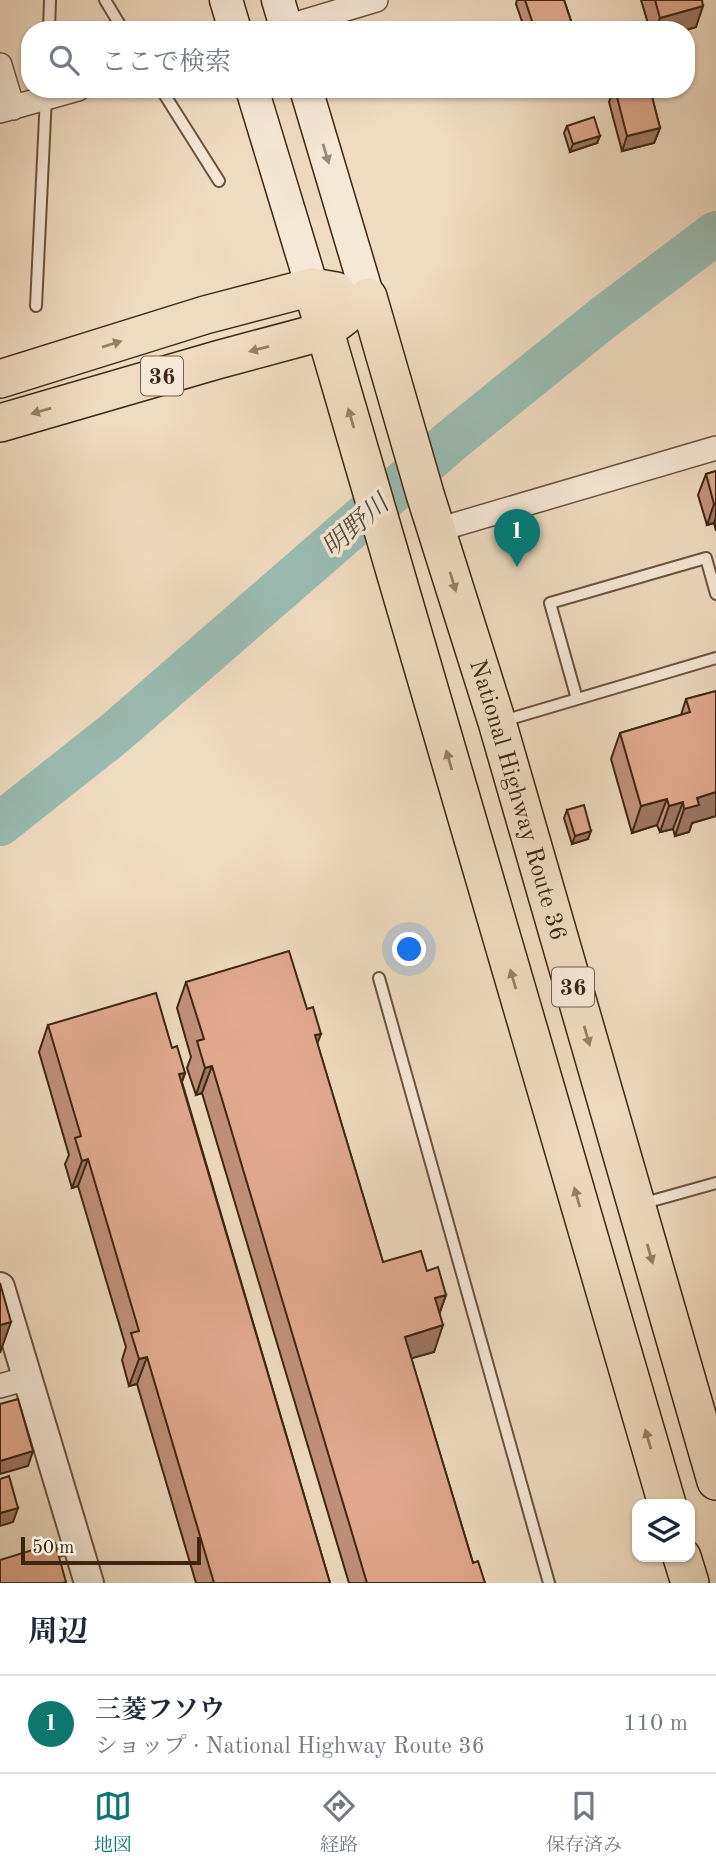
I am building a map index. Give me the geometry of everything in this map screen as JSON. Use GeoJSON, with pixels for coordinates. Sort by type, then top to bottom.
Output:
{"type":"FeatureCollection","features":[{"type":"Feature","properties":{"kind":"highway","name":"36"},"geometry":{"type":"LineString","coordinates":[[312,287],[666,1499]]}},
{"type":"Feature","properties":{"kind":"highway","name":"36"},"geometry":{"type":"LineString","coordinates":[[0,379],[205,315],[312,287],[368,297]]}},
{"type":"Feature","properties":{"kind":"highway","name":"36"},"geometry":{"type":"LineString","coordinates":[[0,423],[325,331],[368,297]]}},
{"type":"Feature","properties":{"kind":"highway","name":"National Highway Route 36"},"geometry":{"type":"LineString","coordinates":[[368,297],[425,494],[496,722],[716,1481]]}},
{"type":"Feature","properties":{"kind":"highway"},"geometry":{"type":"LineString","coordinates":[[684,1562],[690,1583]]}},
{"type":"Feature","properties":{"kind":"main road"},"geometry":{"type":"LineString","coordinates":[[226,0],[232,21]]}},
{"type":"Feature","properties":{"kind":"main road"},"geometry":{"type":"LineString","coordinates":[[255,98],[312,287]]}},
{"type":"Feature","properties":{"kind":"main road"},"geometry":{"type":"LineString","coordinates":[[309,98],[368,297]]}},
{"type":"Feature","properties":{"kind":"street"},"geometry":{"type":"LineString","coordinates":[[284,19],[376,0]]}},
{"type":"Feature","properties":{"kind":"street"},"geometry":{"type":"LineString","coordinates":[[0,65],[6,109],[35,98]]}},
{"type":"Feature","properties":{"kind":"street"},"geometry":{"type":"LineString","coordinates":[[437,530],[716,448]]}},
{"type":"Feature","properties":{"kind":"street"},"geometry":{"type":"LineString","coordinates":[[0,1287],[89,1583]]}},
{"type":"Feature","properties":{"kind":"street"},"geometry":{"type":"LineString","coordinates":[[0,1386],[28,1378]]}},
{"type":"Feature","properties":{"kind":"lane"},"geometry":{"type":"LineString","coordinates":[[49,21],[50,0]]}},
{"type":"Feature","properties":{"kind":"lane"},"geometry":{"type":"LineString","coordinates":[[105,0],[118,21]]}},
{"type":"Feature","properties":{"kind":"lane"},"geometry":{"type":"LineString","coordinates":[[36,306],[46,98]]}},
{"type":"Feature","properties":{"kind":"lane"},"geometry":{"type":"LineString","coordinates":[[166,98],[219,181]]}},
{"type":"Feature","properties":{"kind":"lane"},"geometry":{"type":"LineString","coordinates":[[577,699],[550,603],[706,558],[716,594]]}},
{"type":"Feature","properties":{"kind":"lane"},"geometry":{"type":"LineString","coordinates":[[496,722],[716,659]]}},
{"type":"Feature","properties":{"kind":"lane"},"geometry":{"type":"LineString","coordinates":[[379,978],[549,1583]]}},
{"type":"Feature","properties":{"kind":"lane"},"geometry":{"type":"LineString","coordinates":[[636,1206],[716,1183]]}},
{"type":"Feature","properties":{"kind":"lane"},"geometry":{"type":"LineString","coordinates":[[26,1560],[78,1546]]}},
{"type":"Feature","properties":{"kind":"building"},"geometry":{"type":"Polygon","coordinates":[[[525,0],[564,0],[571,21],[532,21],[525,0]]]}},
{"type":"Feature","properties":{"kind":"building"},"geometry":{"type":"Polygon","coordinates":[[[655,0],[702,0],[703,6],[660,18],[655,0]]]}},
{"type":"Feature","properties":{"kind":"building"},"geometry":{"type":"Polygon","coordinates":[[[617,98],[652,98],[660,128],[627,136],[617,98]]]}},
{"type":"Feature","properties":{"kind":"building"},"geometry":{"type":"Polygon","coordinates":[[[594,117],[600,136],[573,144],[567,126],[594,117]]]}},
{"type":"Feature","properties":{"kind":"building"},"geometry":{"type":"Polygon","coordinates":[[[716,471],[716,503],[714,504],[706,474],[716,471]]]}},
{"type":"Feature","properties":{"kind":"building"},"geometry":{"type":"Polygon","coordinates":[[[716,691],[716,792],[697,798],[699,805],[684,809],[683,802],[669,806],[667,799],[641,806],[620,733],[690,712],[686,699],[716,691]]]}},
{"type":"Feature","properties":{"kind":"building"},"geometry":{"type":"Polygon","coordinates":[[[584,805],[591,831],[575,836],[567,810],[584,805]]]}},
{"type":"Feature","properties":{"kind":"building"},"geometry":{"type":"Polygon","coordinates":[[[289,951],[307,1009],[313,1007],[321,1034],[315,1035],[383,1262],[421,1251],[427,1271],[438,1267],[446,1295],[435,1298],[443,1325],[405,1337],[473,1563],[478,1561],[485,1583],[367,1583],[212,1066],[205,1068],[197,1041],[204,1039],[186,982],[289,951]]]}},
{"type":"Feature","properties":{"kind":"building"},"geometry":{"type":"Polygon","coordinates":[[[156,993],[172,1048],[177,1046],[185,1073],[179,1074],[330,1583],[214,1583],[147,1357],[139,1359],[131,1333],[139,1331],[88,1159],[82,1161],[75,1138],[81,1136],[48,1025],[156,993]]]}},
{"type":"Feature","properties":{"kind":"building"},"geometry":{"type":"Polygon","coordinates":[[[0,1283],[11,1322],[0,1325],[0,1283]]]}},
{"type":"Feature","properties":{"kind":"building"},"geometry":{"type":"Polygon","coordinates":[[[18,1399],[33,1451],[0,1461],[0,1404],[18,1399]]]}},
{"type":"Feature","properties":{"kind":"building"},"geometry":{"type":"Polygon","coordinates":[[[9,1476],[18,1508],[0,1513],[0,1479],[9,1476]]]}},
{"type":"Feature","properties":{"kind":"building"},"geometry":{"type":"Polygon","coordinates":[[[55,1543],[66,1582],[0,1583],[0,1560],[55,1543]]]}},
{"type":"Feature","properties":{"kind":"waterway","name":"明野川"},"geometry":{"type":"LineString","coordinates":[[0,824],[115,733],[452,440],[603,318],[716,233]]}},
{"type":"Feature","properties":{"kind":"place","name":"三菱フソウ"},"geometry":{"type":"Point","coordinates":[517,567]}}]}
